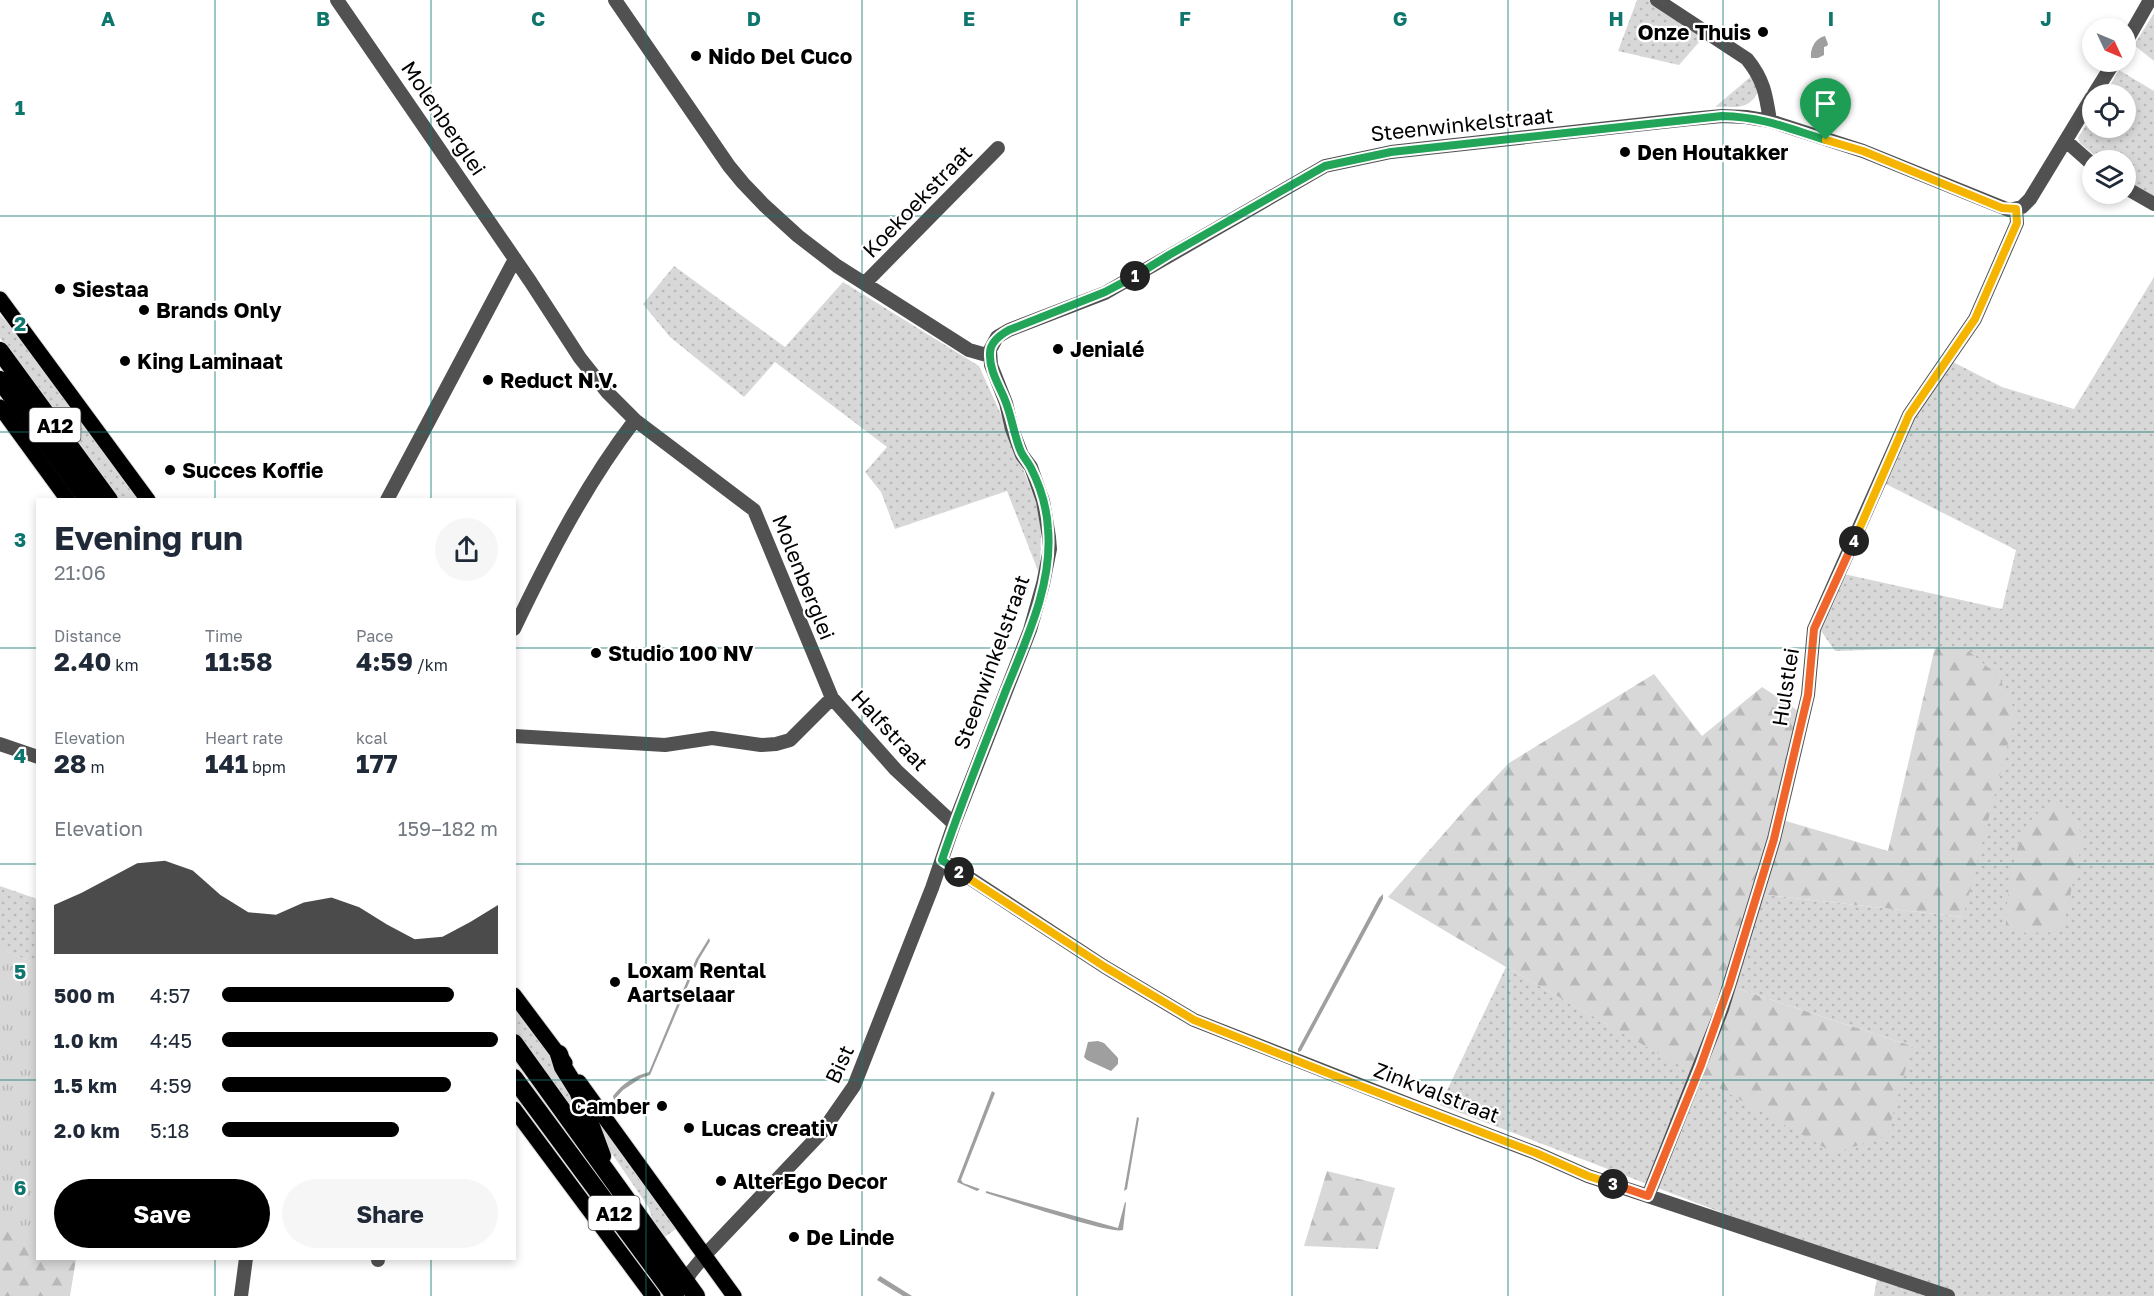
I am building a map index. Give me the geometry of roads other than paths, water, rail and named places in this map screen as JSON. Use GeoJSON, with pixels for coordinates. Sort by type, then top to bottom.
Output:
{"type":"FeatureCollection","features":[{"type":"Feature","properties":{"kind":"highway","name":"A12"},"geometry":{"type":"LineString","coordinates":[[0,351],[108,498]]}},
{"type":"Feature","properties":{"kind":"highway","name":"A12"},"geometry":{"type":"LineString","coordinates":[[0,380],[87,498]]}},
{"type":"Feature","properties":{"kind":"highway","name":"A12"},"geometry":{"type":"LineString","coordinates":[[516,1046],[605,1170],[683,1292]]}},
{"type":"Feature","properties":{"kind":"highway"},"geometry":{"type":"LineString","coordinates":[[559,1054],[563,1067],[579,1091],[599,1143],[605,1170]]}},
{"type":"Feature","properties":{"kind":"highway","name":"A12"},"geometry":{"type":"LineString","coordinates":[[516,1081],[683,1292]]}},
{"type":"Feature","properties":{"kind":"main road"},"geometry":{"type":"LineString","coordinates":[[0,299],[147,498]]}},
{"type":"Feature","properties":{"kind":"main road"},"geometry":{"type":"LineString","coordinates":[[0,407],[67,498]]}},
{"type":"Feature","properties":{"kind":"main road"},"geometry":{"type":"LineString","coordinates":[[516,998],[709,1251],[734,1296]]}},
{"type":"Feature","properties":{"kind":"main road"},"geometry":{"type":"LineString","coordinates":[[516,1111],[652,1296]]}},
{"type":"Feature","properties":{"kind":"street","name":"Molenberglei"},"geometry":{"type":"LineString","coordinates":[[337,0],[515,259],[580,358],[607,392],[635,420],[754,510],[832,698]]}},
{"type":"Feature","properties":{"kind":"street","name":"Koekoekstraat"},"geometry":{"type":"LineString","coordinates":[[615,0],[743,183],[798,236],[837,266],[969,350],[990,356]]}},
{"type":"Feature","properties":{"kind":"street"},"geometry":{"type":"LineString","coordinates":[[1657,0],[1747,59],[1756,70],[1765,88],[1770,121]]}},
{"type":"Feature","properties":{"kind":"street"},"geometry":{"type":"LineString","coordinates":[[2136,24],[2150,0]]}},
{"type":"Feature","properties":{"kind":"street"},"geometry":{"type":"LineString","coordinates":[[2016,209],[2022,207],[2030,199],[2082,114]]}},
{"type":"Feature","properties":{"kind":"street","name":"Steenwinkelstraat"},"geometry":{"type":"LineString","coordinates":[[942,860],[1030,630],[1050,549],[1048,521],[1043,501],[1031,467],[1022,455],[1012,429],[1006,403],[993,374],[990,350],[997,337],[1121,284],[1325,166],[1391,152],[1701,118],[1746,117],[1770,121],[1863,151],[2002,208],[2016,209]]}},
{"type":"Feature","properties":{"kind":"street"},"geometry":{"type":"LineString","coordinates":[[2066,141],[2082,155]]}},
{"type":"Feature","properties":{"kind":"street","name":"Koekoekstraat"},"geometry":{"type":"LineString","coordinates":[[865,284],[998,148]]}},
{"type":"Feature","properties":{"kind":"street"},"geometry":{"type":"LineString","coordinates":[[2136,194],[2154,204]]}},
{"type":"Feature","properties":{"kind":"street","name":"Hulstlei"},"geometry":{"type":"LineString","coordinates":[[1648,1196],[1722,1009],[1774,839],[1808,695],[1814,629],[1909,415],[1975,319],[2017,223],[2016,209]]}},
{"type":"Feature","properties":{"kind":"street"},"geometry":{"type":"LineString","coordinates":[[388,498],[515,259]]}},
{"type":"Feature","properties":{"kind":"street"},"geometry":{"type":"LineString","coordinates":[[516,625],[552,552],[610,453],[635,420]]}},
{"type":"Feature","properties":{"kind":"street","name":"Halfstraat"},"geometry":{"type":"LineString","coordinates":[[516,736],[665,745],[712,738],[760,745],[776,744],[790,740],[832,698],[896,770],[954,824]]}},
{"type":"Feature","properties":{"kind":"street"},"geometry":{"type":"LineString","coordinates":[[0,744],[36,756]]}},
{"type":"Feature","properties":{"kind":"street","name":"Zinkvalstraat"},"geometry":{"type":"LineString","coordinates":[[942,860],[1105,967],[1194,1020],[1536,1153],[1588,1176],[1948,1296]]}},
{"type":"Feature","properties":{"kind":"street","name":"Bist"},"geometry":{"type":"LineString","coordinates":[[683,1292],[709,1251],[822,1132],[854,1086],[942,860]]}},
{"type":"Feature","properties":{"kind":"street"},"geometry":{"type":"LineString","coordinates":[[241,1296],[246,1260]]}},
{"type":"Feature","properties":{"kind":"place","name":"Onze Thuis"},"geometry":{"type":"Point","coordinates":[1763,32]}},
{"type":"Feature","properties":{"kind":"place","name":"Nido Del Cuco"},"geometry":{"type":"Point","coordinates":[696,56]}},
{"type":"Feature","properties":{"kind":"place","name":"Den Houtakker"},"geometry":{"type":"Point","coordinates":[1625,152]}},
{"type":"Feature","properties":{"kind":"place","name":"Siestaa"},"geometry":{"type":"Point","coordinates":[60,289]}},
{"type":"Feature","properties":{"kind":"place","name":"Brands Only"},"geometry":{"type":"Point","coordinates":[144,310]}},
{"type":"Feature","properties":{"kind":"place","name":"Jenialé"},"geometry":{"type":"Point","coordinates":[1058,349]}},
{"type":"Feature","properties":{"kind":"place","name":"King Laminaat"},"geometry":{"type":"Point","coordinates":[125,361]}},
{"type":"Feature","properties":{"kind":"place","name":"Reduct N.V."},"geometry":{"type":"Point","coordinates":[488,380]}},
{"type":"Feature","properties":{"kind":"place","name":"Succes Koffie"},"geometry":{"type":"Point","coordinates":[170,470]}},
{"type":"Feature","properties":{"kind":"place","name":"Studio 100 NV"},"geometry":{"type":"Point","coordinates":[596,653]}},
{"type":"Feature","properties":{"kind":"place","name":"Loxam Rental Aartselaar"},"geometry":{"type":"Point","coordinates":[615,982]}},
{"type":"Feature","properties":{"kind":"place","name":"Camber"},"geometry":{"type":"Point","coordinates":[662,1106]}},
{"type":"Feature","properties":{"kind":"place","name":"Lucas creativ"},"geometry":{"type":"Point","coordinates":[689,1128]}},
{"type":"Feature","properties":{"kind":"place","name":"AlterEgo Decor"},"geometry":{"type":"Point","coordinates":[721,1181]}},
{"type":"Feature","properties":{"kind":"place","name":"De Linde"},"geometry":{"type":"Point","coordinates":[794,1237]}}]}
